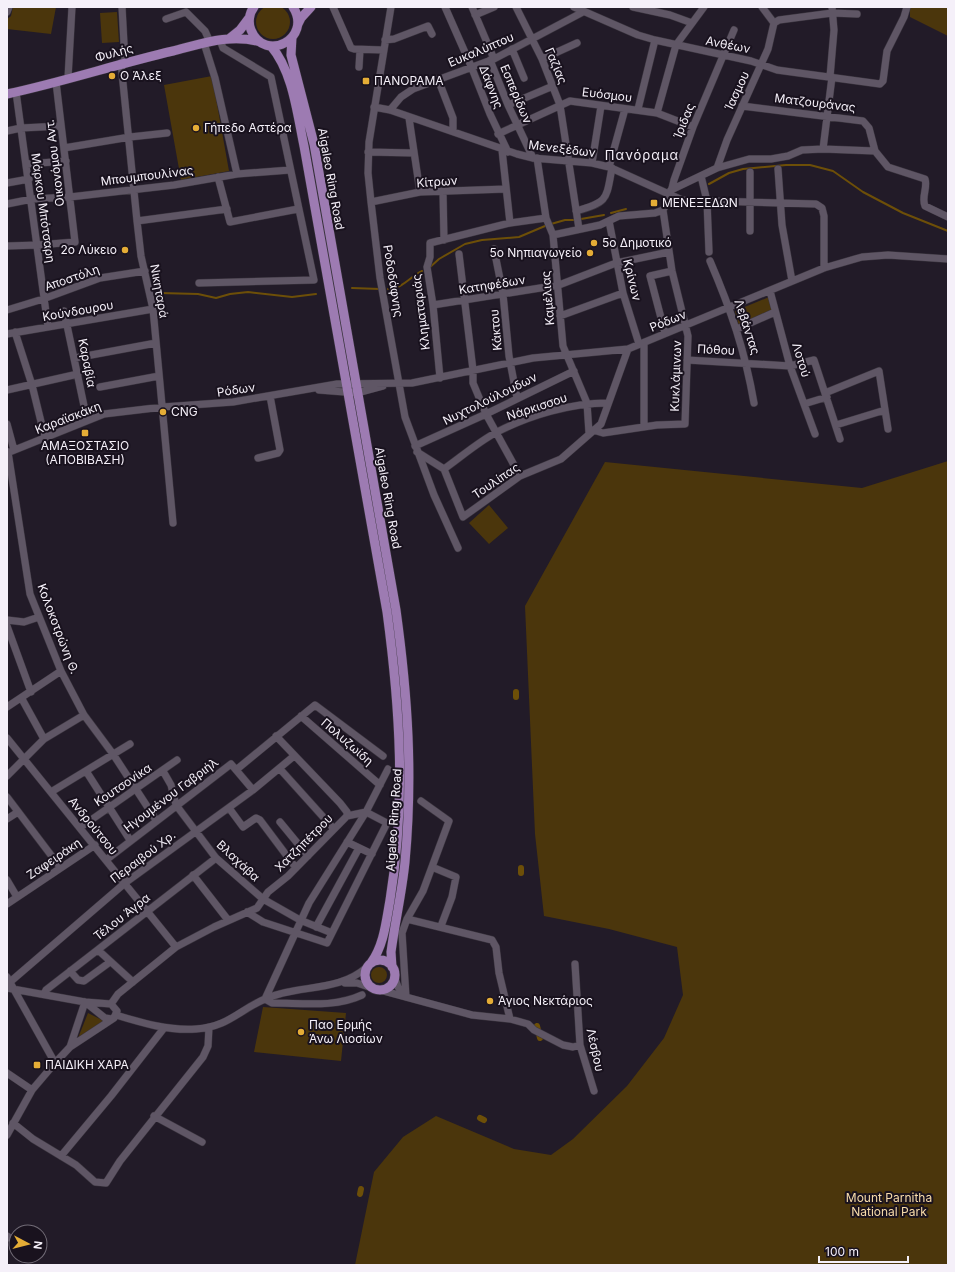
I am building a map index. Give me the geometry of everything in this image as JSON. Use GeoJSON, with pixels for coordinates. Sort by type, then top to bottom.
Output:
{"type":"FeatureCollection","features":[{"type":"Feature","properties":{"kind":"main road"},"geometry":{"type":"LineString","coordinates":[[293,7],[298,18],[298,26]]}},
{"type":"Feature","properties":{"kind":"main road"},"geometry":{"type":"LineString","coordinates":[[271,46],[279,46],[292,38],[301,18],[312,7]]}},
{"type":"Feature","properties":{"kind":"main road"},"geometry":{"type":"LineString","coordinates":[[224,39],[240,30],[252,10]]}},
{"type":"Feature","properties":{"kind":"main road"},"geometry":{"type":"LineString","coordinates":[[252,10],[250,27],[253,36],[260,42]]}},
{"type":"Feature","properties":{"kind":"main road","name":"Φυλής"},"geometry":{"type":"LineString","coordinates":[[12,93],[56,82],[123,62],[224,39],[242,38],[271,46]]}},
{"type":"Feature","properties":{"kind":"main road","name":"Aigaleo Ring Road"},"geometry":{"type":"LineString","coordinates":[[292,38],[292,55],[314,144],[387,612],[395,674],[400,733],[400,796],[392,890],[383,939],[377,955],[369,965]]}},
{"type":"Feature","properties":{"kind":"main road","name":"Aigaleo Ring Road"},"geometry":{"type":"LineString","coordinates":[[271,46],[280,58],[284,68],[298,115],[396,610],[405,672],[410,773],[405,864],[391,952],[392,967]]}},
{"type":"Feature","properties":{"kind":"main road"},"geometry":{"type":"LineString","coordinates":[[375,961],[384,961],[392,967],[394,976],[388,987],[376,989],[366,981],[365,976],[369,965],[375,961]]}},
{"type":"Feature","properties":{"kind":"street"},"geometry":{"type":"LineString","coordinates":[[7,12],[9,7]]}},
{"type":"Feature","properties":{"kind":"street"},"geometry":{"type":"LineString","coordinates":[[68,78],[72,7]]}},
{"type":"Feature","properties":{"kind":"street","name":"Νικηταρά"},"geometry":{"type":"LineString","coordinates":[[122,7],[123,62],[133,189],[145,271],[153,309],[173,523]]}},
{"type":"Feature","properties":{"kind":"street"},"geometry":{"type":"LineString","coordinates":[[333,7],[348,44],[354,50],[383,50]]}},
{"type":"Feature","properties":{"kind":"street","name":"Ροδοδάφνης"},"geometry":{"type":"LineString","coordinates":[[390,7],[368,152],[371,202],[380,278],[405,417],[434,494],[458,548]]}},
{"type":"Feature","properties":{"kind":"street","name":"Δάφνης"},"geometry":{"type":"LineString","coordinates":[[445,7],[472,66],[505,151]]}},
{"type":"Feature","properties":{"kind":"street","name":"Εσπερίδων"},"geometry":{"type":"LineString","coordinates":[[472,7],[508,105],[517,126],[535,158]]}},
{"type":"Feature","properties":{"kind":"street"},"geometry":{"type":"LineString","coordinates":[[475,15],[494,7]]}},
{"type":"Feature","properties":{"kind":"street","name":"Γαζίας"},"geometry":{"type":"LineString","coordinates":[[516,7],[542,59],[560,105],[579,229]]}},
{"type":"Feature","properties":{"kind":"street","name":"Ανθέων"},"geometry":{"type":"LineString","coordinates":[[574,7],[638,35],[655,40],[762,64],[777,70],[882,83],[886,51],[904,17],[907,7]]}},
{"type":"Feature","properties":{"kind":"street"},"geometry":{"type":"LineString","coordinates":[[633,7],[649,9],[692,23]]}},
{"type":"Feature","properties":{"kind":"street"},"geometry":{"type":"LineString","coordinates":[[657,113],[676,45],[704,7]]}},
{"type":"Feature","properties":{"kind":"street"},"geometry":{"type":"LineString","coordinates":[[762,7],[774,24],[779,20],[832,10],[857,14]]}},
{"type":"Feature","properties":{"kind":"street"},"geometry":{"type":"LineString","coordinates":[[823,149],[834,36],[832,10]]}},
{"type":"Feature","properties":{"kind":"street"},"geometry":{"type":"LineString","coordinates":[[166,19],[186,12],[204,31],[216,78],[236,174]]}},
{"type":"Feature","properties":{"kind":"street","name":"Ευκαλύπτου"},"geometry":{"type":"LineString","coordinates":[[390,110],[406,93],[438,79],[492,60],[583,12]]}},
{"type":"Feature","properties":{"kind":"street","name":"Ίασμου"},"geometry":{"type":"LineString","coordinates":[[717,168],[727,140],[762,64],[772,38],[774,24]]}},
{"type":"Feature","properties":{"kind":"street"},"geometry":{"type":"LineString","coordinates":[[385,40],[394,39],[428,26],[432,34]]}},
{"type":"Feature","properties":{"kind":"street","name":"Ίριδας"},"geometry":{"type":"LineString","coordinates":[[663,210],[671,193],[693,127],[734,30]]}},
{"type":"Feature","properties":{"kind":"street"},"geometry":{"type":"LineString","coordinates":[[199,283],[314,280],[271,77],[223,48],[224,39]]}},
{"type":"Feature","properties":{"kind":"street"},"geometry":{"type":"LineString","coordinates":[[638,109],[655,40]]}},
{"type":"Feature","properties":{"kind":"street"},"geometry":{"type":"LineString","coordinates":[[542,59],[577,44]]}},
{"type":"Feature","properties":{"kind":"street"},"geometry":{"type":"LineString","coordinates":[[512,49],[524,78]]}},
{"type":"Feature","properties":{"kind":"street"},"geometry":{"type":"LineString","coordinates":[[359,67],[360,50]]}},
{"type":"Feature","properties":{"kind":"street"},"geometry":{"type":"LineString","coordinates":[[438,79],[453,118],[453,131]]}},
{"type":"Feature","properties":{"kind":"street","name":"Οικονόμου Αντ."},"geometry":{"type":"LineString","coordinates":[[38,246],[75,242],[56,82]]}},
{"type":"Feature","properties":{"kind":"street"},"geometry":{"type":"LineString","coordinates":[[508,105],[553,86]]}},
{"type":"Feature","properties":{"kind":"street","name":"Μάρκου Μπότσαρη"},"geometry":{"type":"LineString","coordinates":[[12,93],[21,128],[27,164],[38,246],[43,299],[48,327]]}},
{"type":"Feature","properties":{"kind":"street","name":"Ευόσμου"},"geometry":{"type":"LineString","coordinates":[[498,134],[570,101],[625,109],[638,109],[657,113],[693,127]]}},
{"type":"Feature","properties":{"kind":"street"},"geometry":{"type":"LineString","coordinates":[[592,163],[601,106]]}},
{"type":"Feature","properties":{"kind":"street","name":"Ματζουράνας"},"geometry":{"type":"LineString","coordinates":[[742,106],[857,119],[867,124],[875,151],[888,168],[925,179],[926,186],[924,203],[928,208],[948,217]]}},
{"type":"Feature","properties":{"kind":"street","name":"Μενεξέδων"},"geometry":{"type":"LineString","coordinates":[[374,107],[390,110],[410,118],[453,131],[505,151],[535,158],[592,163],[611,168],[671,193],[682,200],[707,202],[780,203],[819,206],[824,216],[824,268]]}},
{"type":"Feature","properties":{"kind":"street"},"geometry":{"type":"LineString","coordinates":[[576,211],[596,206],[606,198],[611,168],[625,109]]}},
{"type":"Feature","properties":{"kind":"street"},"geometry":{"type":"LineString","coordinates":[[410,118],[420,192]]}},
{"type":"Feature","properties":{"kind":"street"},"geometry":{"type":"LineString","coordinates":[[7,131],[21,128],[61,126]]}},
{"type":"Feature","properties":{"kind":"street"},"geometry":{"type":"LineString","coordinates":[[64,148],[130,137],[167,133]]}},
{"type":"Feature","properties":{"kind":"street"},"geometry":{"type":"LineString","coordinates":[[671,193],[717,168],[749,159],[771,159],[788,156],[802,150],[823,149],[875,151]]}},
{"type":"Feature","properties":{"kind":"street"},"geometry":{"type":"LineString","coordinates":[[505,151],[506,189],[510,223]]}},
{"type":"Feature","properties":{"kind":"street"},"geometry":{"type":"LineString","coordinates":[[368,152],[414,153]]}},
{"type":"Feature","properties":{"kind":"street","name":"Καμέλιας"},"geometry":{"type":"LineString","coordinates":[[535,158],[546,218],[553,235],[559,285],[560,316],[566,354],[587,403],[591,432]]}},
{"type":"Feature","properties":{"kind":"street"},"geometry":{"type":"LineString","coordinates":[[27,164],[66,161]]}},
{"type":"Feature","properties":{"kind":"street"},"geometry":{"type":"LineString","coordinates":[[778,169],[782,226],[792,281]]}},
{"type":"Feature","properties":{"kind":"street","name":"Μπουμπουλίνας"},"geometry":{"type":"LineString","coordinates":[[7,204],[32,199],[70,197],[174,185],[236,174],[290,170]]}},
{"type":"Feature","properties":{"kind":"street"},"geometry":{"type":"LineString","coordinates":[[750,172],[750,231]]}},
{"type":"Feature","properties":{"kind":"street"},"geometry":{"type":"LineString","coordinates":[[701,176],[707,202],[708,252]]}},
{"type":"Feature","properties":{"kind":"street"},"geometry":{"type":"LineString","coordinates":[[218,177],[230,222],[298,210]]}},
{"type":"Feature","properties":{"kind":"street"},"geometry":{"type":"LineString","coordinates":[[7,183],[29,179]]}},
{"type":"Feature","properties":{"kind":"street","name":"Κίτρων"},"geometry":{"type":"LineString","coordinates":[[371,202],[420,192],[506,189]]}},
{"type":"Feature","properties":{"kind":"street"},"geometry":{"type":"LineString","coordinates":[[443,192],[444,240],[510,223],[546,218]]}},
{"type":"Feature","properties":{"kind":"street"},"geometry":{"type":"LineString","coordinates":[[137,221],[227,209]]}},
{"type":"Feature","properties":{"kind":"street"},"geometry":{"type":"LineString","coordinates":[[553,235],[600,225],[624,215],[655,213],[663,210]]}},
{"type":"Feature","properties":{"kind":"street","name":"Κυκλάμινων"},"geometry":{"type":"LineString","coordinates":[[644,427],[657,424],[685,424],[688,336],[672,271],[663,210]]}},
{"type":"Feature","properties":{"kind":"street","name":"Κρίνων"},"geometry":{"type":"LineString","coordinates":[[608,221],[623,293],[642,344],[644,427]]}},
{"type":"Feature","properties":{"kind":"street","name":"Κληματαριάς"},"geometry":{"type":"LineString","coordinates":[[440,378],[433,305],[426,267],[430,257],[430,243],[444,240]]}},
{"type":"Feature","properties":{"kind":"street"},"geometry":{"type":"LineString","coordinates":[[7,246],[38,246]]}},
{"type":"Feature","properties":{"kind":"street","name":"Κάκτου"},"geometry":{"type":"LineString","coordinates":[[494,249],[503,294],[510,362],[517,398]]}},
{"type":"Feature","properties":{"kind":"street","name":"Κατηφέδων"},"geometry":{"type":"LineString","coordinates":[[433,305],[559,285],[616,263],[669,252]]}},
{"type":"Feature","properties":{"kind":"street"},"geometry":{"type":"LineString","coordinates":[[459,254],[473,370],[473,383],[486,414],[520,476]]}},
{"type":"Feature","properties":{"kind":"street","name":"Ρόδων"},"geometry":{"type":"LineString","coordinates":[[163,407],[208,405],[312,390],[399,384],[440,378],[510,362],[566,354],[628,349],[824,268],[862,257],[888,255],[948,259]]}},
{"type":"Feature","properties":{"kind":"street","name":"Λεβάντας"},"geometry":{"type":"LineString","coordinates":[[710,261],[730,307],[737,329],[747,363],[754,404]]}},
{"type":"Feature","properties":{"kind":"street","name":"Αποστόλη"},"geometry":{"type":"LineString","coordinates":[[7,310],[43,299],[100,278],[145,271]]}},
{"type":"Feature","properties":{"kind":"street"},"geometry":{"type":"LineString","coordinates":[[665,333],[650,276],[672,271]]}},
{"type":"Feature","properties":{"kind":"street","name":"Λοτού"},"geometry":{"type":"LineString","coordinates":[[770,291],[790,366],[814,434]]}},
{"type":"Feature","properties":{"kind":"street"},"geometry":{"type":"LineString","coordinates":[[560,316],[623,293]]}},
{"type":"Feature","properties":{"kind":"street","name":"Κούνδουρου"},"geometry":{"type":"LineString","coordinates":[[7,334],[153,309]]}},
{"type":"Feature","properties":{"kind":"street","name":"Καραβία"},"geometry":{"type":"LineString","coordinates":[[64,311],[68,324],[87,420]]}},
{"type":"Feature","properties":{"kind":"street"},"geometry":{"type":"LineString","coordinates":[[737,329],[775,312]]}},
{"type":"Feature","properties":{"kind":"street"},"geometry":{"type":"LineString","coordinates":[[15,332],[32,385],[45,438]]}},
{"type":"Feature","properties":{"kind":"street"},"geometry":{"type":"LineString","coordinates":[[75,358],[156,343]]}},
{"type":"Feature","properties":{"kind":"street"},"geometry":{"type":"LineString","coordinates":[[608,403],[628,349]]}},
{"type":"Feature","properties":{"kind":"street","name":"Πόθου"},"geometry":{"type":"LineString","coordinates":[[687,360],[790,366],[814,360],[826,395]]}},
{"type":"Feature","properties":{"kind":"street","name":"Νυχτολούλουδων"},"geometry":{"type":"LineString","coordinates":[[416,449],[574,371]]}},
{"type":"Feature","properties":{"kind":"street"},"geometry":{"type":"LineString","coordinates":[[804,404],[879,371],[888,429]]}},
{"type":"Feature","properties":{"kind":"street"},"geometry":{"type":"LineString","coordinates":[[7,390],[78,374]]}},
{"type":"Feature","properties":{"kind":"street"},"geometry":{"type":"LineString","coordinates":[[100,387],[159,376]]}},
{"type":"Feature","properties":{"kind":"street"},"geometry":{"type":"LineString","coordinates":[[826,395],[840,439]]}},
{"type":"Feature","properties":{"kind":"street"},"geometry":{"type":"LineString","coordinates":[[258,458],[278,453],[280,450],[270,396]]}},
{"type":"Feature","properties":{"kind":"street","name":"Νάρκισσου"},"geometry":{"type":"LineString","coordinates":[[444,469],[496,433],[531,418],[587,403],[608,403]]}},
{"type":"Feature","properties":{"kind":"street","name":"Τουλίπας"},"geometry":{"type":"LineString","coordinates":[[444,469],[463,517],[520,476],[561,459],[601,424],[608,403]]}},
{"type":"Feature","properties":{"kind":"street","name":"Καραϊσκάκη"},"geometry":{"type":"LineString","coordinates":[[10,452],[104,414],[163,407]]}},
{"type":"Feature","properties":{"kind":"street"},"geometry":{"type":"LineString","coordinates":[[836,425],[885,410]]}},
{"type":"Feature","properties":{"kind":"street","name":"Κολοκοτρώνη Θ."},"geometry":{"type":"LineString","coordinates":[[7,424],[24,564],[30,594],[61,671],[84,715],[113,754],[156,820]]}},
{"type":"Feature","properties":{"kind":"street"},"geometry":{"type":"LineString","coordinates":[[591,432],[603,433],[644,427]]}},
{"type":"Feature","properties":{"kind":"street"},"geometry":{"type":"LineString","coordinates":[[416,449],[444,469]]}},
{"type":"Feature","properties":{"kind":"street"},"geometry":{"type":"LineString","coordinates":[[7,620],[24,622],[39,617]]}},
{"type":"Feature","properties":{"kind":"street"},"geometry":{"type":"LineString","coordinates":[[7,626],[31,692]]}},
{"type":"Feature","properties":{"kind":"street"},"geometry":{"type":"LineString","coordinates":[[7,707],[22,699],[61,671]]}},
{"type":"Feature","properties":{"kind":"street"},"geometry":{"type":"LineString","coordinates":[[22,699],[44,740]]}},
{"type":"Feature","properties":{"kind":"street"},"geometry":{"type":"LineString","coordinates":[[253,790],[236,770],[315,705],[383,756]]}},
{"type":"Feature","properties":{"kind":"street"},"geometry":{"type":"LineString","coordinates":[[7,776],[44,740],[84,715]]}},
{"type":"Feature","properties":{"kind":"street","name":"Πολυζωίδη"},"geometry":{"type":"LineString","coordinates":[[301,716],[380,785]]}},
{"type":"Feature","properties":{"kind":"street"},"geometry":{"type":"LineString","coordinates":[[276,736],[340,803],[347,812],[347,816]]}},
{"type":"Feature","properties":{"kind":"street","name":"Ανδρούτσου"},"geometry":{"type":"LineString","coordinates":[[7,738],[81,827],[176,947]]}},
{"type":"Feature","properties":{"kind":"street"},"geometry":{"type":"LineString","coordinates":[[51,792],[130,744]]}},
{"type":"Feature","properties":{"kind":"street","name":"Περαιβού Χρ."},"geometry":{"type":"LineString","coordinates":[[9,984],[125,883],[253,790],[294,756]]}},
{"type":"Feature","properties":{"kind":"street","name":"Κουτσονίκα"},"geometry":{"type":"LineString","coordinates":[[81,827],[177,760]]}},
{"type":"Feature","properties":{"kind":"street","name":"Ηγουμένου Γαβριήλ"},"geometry":{"type":"LineString","coordinates":[[106,860],[156,820],[231,764],[236,770]]}},
{"type":"Feature","properties":{"kind":"street"},"geometry":{"type":"LineString","coordinates":[[280,769],[334,829]]}},
{"type":"Feature","properties":{"kind":"street"},"geometry":{"type":"LineString","coordinates":[[265,999],[294,932],[317,888],[366,812],[388,769]]}},
{"type":"Feature","properties":{"kind":"street"},"geometry":{"type":"LineString","coordinates":[[86,771],[130,840]]}},
{"type":"Feature","properties":{"kind":"street","name":"Βλαχάβα"},"geometry":{"type":"LineString","coordinates":[[163,771],[171,785],[176,805],[216,858],[263,899],[300,920],[332,934]]}},
{"type":"Feature","properties":{"kind":"street"},"geometry":{"type":"LineString","coordinates":[[7,797],[60,867]]}},
{"type":"Feature","properties":{"kind":"street"},"geometry":{"type":"LineString","coordinates":[[406,997],[401,941],[402,933],[407,919],[420,900],[450,821],[422,801]]}},
{"type":"Feature","properties":{"kind":"street"},"geometry":{"type":"LineString","coordinates":[[229,808],[243,827],[256,818],[260,820],[296,868]]}},
{"type":"Feature","properties":{"kind":"street"},"geometry":{"type":"LineString","coordinates":[[7,819],[18,812]]}},
{"type":"Feature","properties":{"kind":"street"},"geometry":{"type":"LineString","coordinates":[[247,912],[263,922],[327,943],[387,823],[366,812]]}},
{"type":"Feature","properties":{"kind":"street","name":"Χατζηπέτρου"},"geometry":{"type":"LineString","coordinates":[[111,1004],[118,994],[176,947],[228,920],[257,908],[263,899],[347,816],[366,812]]}},
{"type":"Feature","properties":{"kind":"street"},"geometry":{"type":"LineString","coordinates":[[280,822],[308,856]]}},
{"type":"Feature","properties":{"kind":"street"},"geometry":{"type":"LineString","coordinates":[[347,842],[372,854]]}},
{"type":"Feature","properties":{"kind":"street","name":"Ζαφειράκη"},"geometry":{"type":"LineString","coordinates":[[7,904],[60,867],[95,845]]}},
{"type":"Feature","properties":{"kind":"street"},"geometry":{"type":"LineString","coordinates":[[316,927],[359,848]]}},
{"type":"Feature","properties":{"kind":"street","name":"Τέλου Άγρα"},"geometry":{"type":"LineString","coordinates":[[44,994],[46,990],[70,971],[216,858]]}},
{"type":"Feature","properties":{"kind":"street"},"geometry":{"type":"LineString","coordinates":[[432,867],[456,877],[452,897],[441,926]]}},
{"type":"Feature","properties":{"kind":"street"},"geometry":{"type":"LineString","coordinates":[[193,875],[228,920]]}},
{"type":"Feature","properties":{"kind":"street"},"geometry":{"type":"LineString","coordinates":[[7,880],[18,897]]}},
{"type":"Feature","properties":{"kind":"street"},"geometry":{"type":"LineString","coordinates":[[407,919],[488,938],[495,943],[499,973],[510,1019]]}},
{"type":"Feature","properties":{"kind":"street"},"geometry":{"type":"LineString","coordinates":[[98,950],[133,982]]}},
{"type":"Feature","properties":{"kind":"street"},"geometry":{"type":"LineString","coordinates":[[70,971],[78,980],[84,981],[110,962]]}},
{"type":"Feature","properties":{"kind":"street","name":"Λέσβου"},"geometry":{"type":"LineString","coordinates":[[575,964],[580,1045],[594,1091]]}},
{"type":"Feature","properties":{"kind":"street"},"geometry":{"type":"LineString","coordinates":[[341,983],[355,976],[369,965]]}},
{"type":"Feature","properties":{"kind":"street"},"geometry":{"type":"LineString","coordinates":[[394,976],[398,988],[406,997]]}},
{"type":"Feature","properties":{"kind":"street"},"geometry":{"type":"LineString","coordinates":[[85,1002],[105,1018],[114,1017],[179,1030],[209,1027],[228,1021],[265,999],[341,983],[357,983],[472,1015],[510,1019],[528,1024],[534,1030],[563,1045],[573,1047],[580,1045]]}},
{"type":"Feature","properties":{"kind":"street"},"geometry":{"type":"LineString","coordinates":[[7,1135],[32,1090],[55,1063],[70,1047],[114,1017],[116,1009],[111,1004],[85,1002],[44,994],[9,984]]}},
{"type":"Feature","properties":{"kind":"street"},"geometry":{"type":"LineString","coordinates":[[9,984],[55,1063]]}},
{"type":"Feature","properties":{"kind":"street"},"geometry":{"type":"LineString","coordinates":[[265,999],[272,1003],[331,1004],[348,1001],[362,995]]}},
{"type":"Feature","properties":{"kind":"street"},"geometry":{"type":"LineString","coordinates":[[70,1047],[85,1002]]}},
{"type":"Feature","properties":{"kind":"street"},"geometry":{"type":"LineString","coordinates":[[13,1123],[33,1139],[76,1165],[95,1182],[106,1183],[120,1161],[154,1116],[203,1057],[208,1046],[209,1027]]}},
{"type":"Feature","properties":{"kind":"street"},"geometry":{"type":"LineString","coordinates":[[61,1156],[111,1096],[164,1028]]}},
{"type":"Feature","properties":{"kind":"street"},"geometry":{"type":"LineString","coordinates":[[7,1074],[32,1090]]}},
{"type":"Feature","properties":{"kind":"street"},"geometry":{"type":"LineString","coordinates":[[154,1116],[202,1142]]}},
{"type":"Feature","properties":{"kind":"green space"},"geometry":{"type":"Polygon","coordinates":[[[270,5],[276,5],[285,10],[289,16],[289,28],[285,34],[276,39],[270,39],[261,34],[256,25],[256,19],[261,10],[270,5]]]}},
{"type":"Feature","properties":{"kind":"green space"},"geometry":{"type":"Polygon","coordinates":[[[13,7],[56,7],[51,34],[7,29],[7,19],[11,16],[13,7]]]}},
{"type":"Feature","properties":{"kind":"green space"},"geometry":{"type":"Polygon","coordinates":[[[910,7],[948,7],[948,36],[910,17],[910,7]]]}},
{"type":"Feature","properties":{"kind":"green space"},"geometry":{"type":"Polygon","coordinates":[[[117,12],[119,42],[102,43],[100,13],[117,12]]]}},
{"type":"Feature","properties":{"kind":"green space","name":"Γήπεδο Αστέρα"},"geometry":{"type":"Polygon","coordinates":[[[212,76],[229,171],[181,180],[164,85],[212,76]]]}},
{"type":"Feature","properties":{"kind":"green space"},"geometry":{"type":"Polygon","coordinates":[[[769,297],[773,311],[739,326],[735,311],[769,297]]]}},
{"type":"Feature","properties":{"kind":"green space","name":"Mount Parnitha National Park"},"geometry":{"type":"Polygon","coordinates":[[[948,461],[948,1265],[355,1265],[374,1172],[403,1137],[436,1116],[514,1149],[551,1155],[573,1139],[627,1086],[664,1038],[683,995],[677,947],[609,929],[544,916],[535,834],[525,606],[605,462],[862,488],[948,461]]]}},
{"type":"Feature","properties":{"kind":"green space"},"geometry":{"type":"Polygon","coordinates":[[[489,505],[508,528],[489,544],[469,523],[489,505]]]}},
{"type":"Feature","properties":{"kind":"green space"},"geometry":{"type":"Polygon","coordinates":[[[379,967],[386,972],[387,975],[382,982],[379,983],[372,978],[371,975],[376,968],[379,967]]]}},
{"type":"Feature","properties":{"kind":"green space","name":"Παο Ερμής Άνω Λιοσίων"},"geometry":{"type":"Polygon","coordinates":[[[263,1007],[346,1013],[341,1061],[254,1052],[263,1007]]]}},
{"type":"Feature","properties":{"kind":"green space"},"geometry":{"type":"Polygon","coordinates":[[[88,1013],[104,1021],[78,1038],[88,1013]]]}},
{"type":"Feature","properties":{"kind":"waterway"},"geometry":{"type":"LineString","coordinates":[[709,184],[729,173],[743,169],[786,165],[810,165],[833,171],[863,192],[903,213],[948,231]]}},
{"type":"Feature","properties":{"kind":"waterway"},"geometry":{"type":"LineString","coordinates":[[611,213],[626,209]]}},
{"type":"Feature","properties":{"kind":"waterway"},"geometry":{"type":"LineString","coordinates":[[581,219],[604,215]]}},
{"type":"Feature","properties":{"kind":"waterway"},"geometry":{"type":"LineString","coordinates":[[551,224],[565,220],[576,220]]}},
{"type":"Feature","properties":{"kind":"waterway"},"geometry":{"type":"LineString","coordinates":[[429,268],[439,259],[465,244],[482,240],[519,237],[545,226]]}},
{"type":"Feature","properties":{"kind":"waterway"},"geometry":{"type":"LineString","coordinates":[[388,289],[393,289],[402,285],[422,271]]}},
{"type":"Feature","properties":{"kind":"waterway"},"geometry":{"type":"LineString","coordinates":[[352,288],[380,289]]}},
{"type":"Feature","properties":{"kind":"waterway"},"geometry":{"type":"LineString","coordinates":[[160,293],[198,294],[216,298],[230,294],[248,292],[292,297],[316,294]]}},
{"type":"Feature","properties":{"kind":"waterway"},"geometry":{"type":"LineString","coordinates":[[516,692],[516,697]]}},
{"type":"Feature","properties":{"kind":"waterway"},"geometry":{"type":"LineString","coordinates":[[521,868],[521,873]]}},
{"type":"Feature","properties":{"kind":"waterway"},"geometry":{"type":"LineString","coordinates":[[537,1026],[540,1038]]}},
{"type":"Feature","properties":{"kind":"waterway"},"geometry":{"type":"LineString","coordinates":[[480,1118],[484,1120]]}},
{"type":"Feature","properties":{"kind":"waterway"},"geometry":{"type":"LineString","coordinates":[[360,1194],[361,1189]]}},
{"type":"Feature","properties":{"kind":"place","name":"Ο Άλεξ"},"geometry":{"type":"Point","coordinates":[112,76]}},
{"type":"Feature","properties":{"kind":"place","name":"ΠΑΝΟΡΑΜΑ"},"geometry":{"type":"Point","coordinates":[366,81]}},
{"type":"Feature","properties":{"kind":"place","name":"Γήπεδο Αστέρα"},"geometry":{"type":"Point","coordinates":[196,128]}},
{"type":"Feature","properties":{"kind":"place","name":"ΜΕΝΕΞΕΔΩΝ"},"geometry":{"type":"Point","coordinates":[654,203]}},
{"type":"Feature","properties":{"kind":"place","name":"5ο Δημοτικό"},"geometry":{"type":"Point","coordinates":[594,243]}},
{"type":"Feature","properties":{"kind":"place","name":"2ο Λύκειο"},"geometry":{"type":"Point","coordinates":[125,250]}},
{"type":"Feature","properties":{"kind":"place","name":"5ο Νηπιαγωγείο"},"geometry":{"type":"Point","coordinates":[590,253]}},
{"type":"Feature","properties":{"kind":"place","name":"CNG"},"geometry":{"type":"Point","coordinates":[163,412]}},
{"type":"Feature","properties":{"kind":"place","name":"ΑΜΑΞΟΣΤΑΣΙΟ (ΑΠΟΒΙΒΑΣΗ)"},"geometry":{"type":"Point","coordinates":[85,433]}},
{"type":"Feature","properties":{"kind":"place","name":"Άγιος Νεκτάριος"},"geometry":{"type":"Point","coordinates":[490,1001]}},
{"type":"Feature","properties":{"kind":"place","name":"Παο Ερμής Άνω Λιοσίων"},"geometry":{"type":"Point","coordinates":[301,1032]}},
{"type":"Feature","properties":{"kind":"place","name":"ΠΑΙΔΙΚΗ ΧΑΡΑ"},"geometry":{"type":"Point","coordinates":[37,1065]}},
{"type":"Feature","properties":{"kind":"district","name":"Πανόραμα"},"geometry":{"type":"Point","coordinates":[642,155]}}]}
